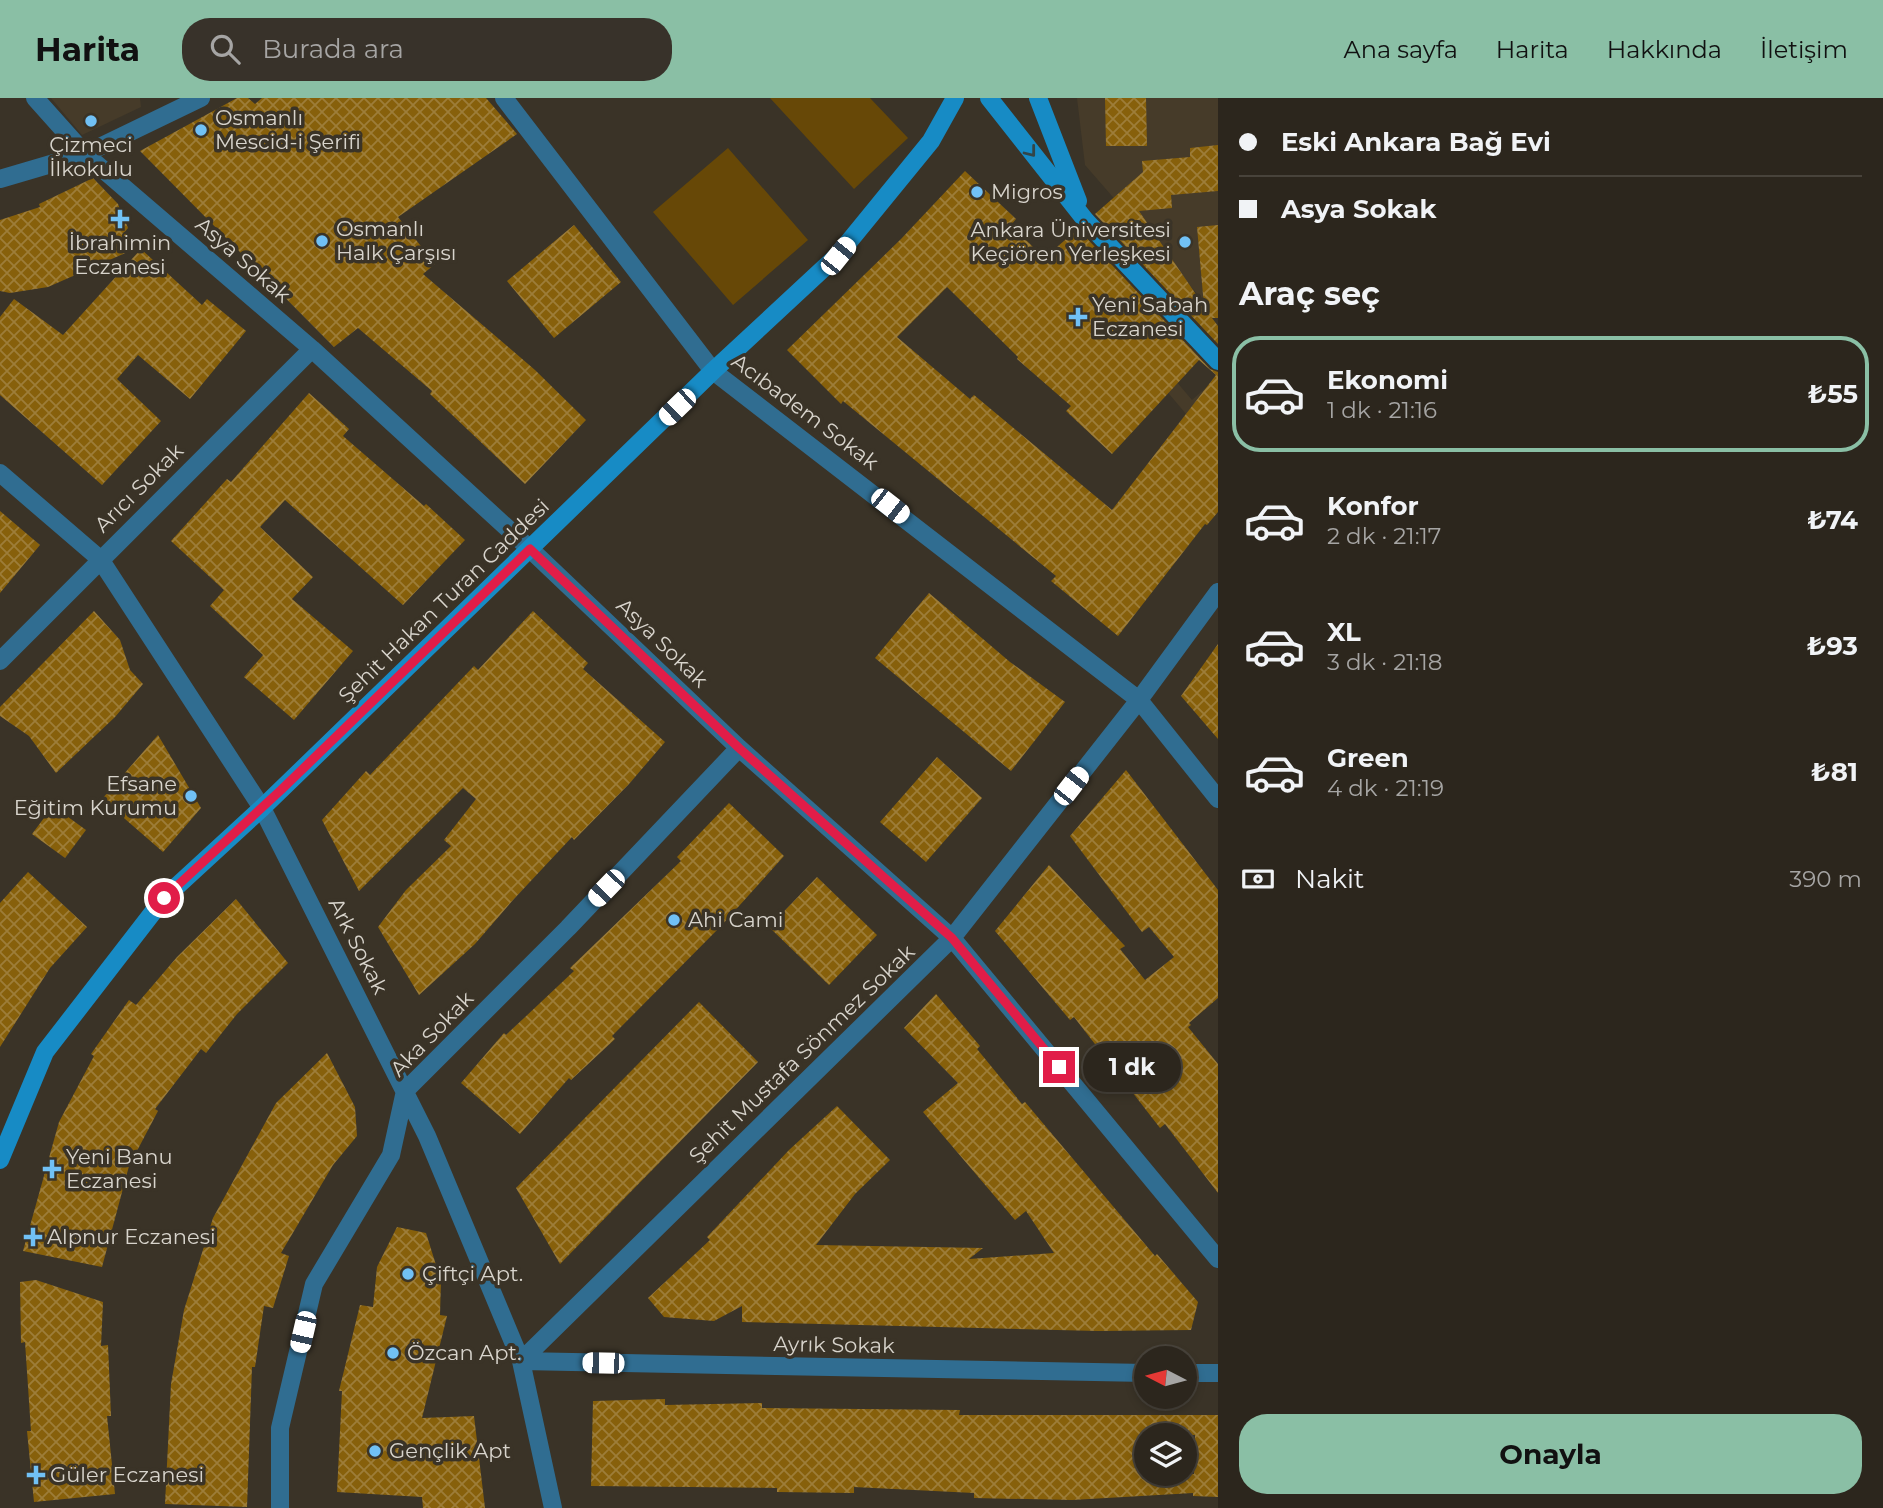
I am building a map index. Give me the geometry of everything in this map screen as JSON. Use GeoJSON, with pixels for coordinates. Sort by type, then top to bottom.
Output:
{"type":"FeatureCollection","features":[{"type":"Feature","properties":{"kind":"main road","name":"Şehit Hakan Turan Caddesi"},"geometry":{"type":"LineString","coordinates":[[0,1160],[45,1052],[164,898],[262,808],[713,371],[838,256],[931,141],[955,98]]}},
{"type":"Feature","properties":{"kind":"main road"},"geometry":{"type":"LineString","coordinates":[[989,98],[1086,220],[1218,361]]}},
{"type":"Feature","properties":{"kind":"main road"},"geometry":{"type":"LineString","coordinates":[[1038,98],[1086,220]]}},
{"type":"Feature","properties":{"kind":"street","name":"Asya Sokak"},"geometry":{"type":"LineString","coordinates":[[35,98],[85,154],[312,349],[530,549],[739,748],[952,938],[1218,1259]]}},
{"type":"Feature","properties":{"kind":"street"},"geometry":{"type":"LineString","coordinates":[[0,179],[85,154],[201,98]]}},
{"type":"Feature","properties":{"kind":"street","name":"Acıbadem Sokak"},"geometry":{"type":"LineString","coordinates":[[504,98],[713,371],[1139,700],[1218,799]]}},
{"type":"Feature","properties":{"kind":"street","name":"Arıcı Sokak"},"geometry":{"type":"LineString","coordinates":[[0,661],[312,349]]}},
{"type":"Feature","properties":{"kind":"street","name":"Ark Sokak"},"geometry":{"type":"LineString","coordinates":[[0,473],[100,559],[262,808],[427,1136],[522,1361],[553,1508]]}},
{"type":"Feature","properties":{"kind":"street","name":"Şehit Mustafa Sönmez Sokak"},"geometry":{"type":"LineString","coordinates":[[522,1361],[952,938],[1139,700],[1218,592]]}},
{"type":"Feature","properties":{"kind":"street","name":"Aka Sokak"},"geometry":{"type":"LineString","coordinates":[[280,1508],[280,1428],[314,1284],[391,1155],[405,1091],[568,928],[739,748]]}},
{"type":"Feature","properties":{"kind":"street","name":"Ayrık Sokak"},"geometry":{"type":"LineString","coordinates":[[522,1361],[1134,1373]]}},
{"type":"Feature","properties":{"kind":"street"},"geometry":{"type":"LineString","coordinates":[[1197,1373],[1218,1373]]}},
{"type":"Feature","properties":{"kind":"shaded area","name":"Çizmeci İlkokulu"},"geometry":{"type":"Polygon","coordinates":[[[51,98],[140,98],[141,107],[82,135],[51,98]]]}},
{"type":"Feature","properties":{"kind":"shaded area"},"geometry":{"type":"Polygon","coordinates":[[[770,98],[870,98],[908,138],[854,189],[770,98]]]}},
{"type":"Feature","properties":{"kind":"shaded area","name":"Ankara Üniversitesi Keçiören Yerleşkesi"},"geometry":{"type":"Polygon","coordinates":[[[1077,98],[1218,98],[1218,318],[1085,165],[1077,98]]]}},
{"type":"Feature","properties":{"kind":"shaded area"},"geometry":{"type":"Polygon","coordinates":[[[728,148],[808,240],[733,305],[653,212],[728,148]]]}},
{"type":"Feature","properties":{"kind":"shaded area"},"geometry":{"type":"Polygon","coordinates":[[[1164,367],[1192,400],[1218,377],[1218,452],[1154,376],[1164,367]]]}},
{"type":"Feature","properties":{"kind":"building","name":"Osmanlı Halk Çarşısı"},"geometry":{"type":"Polygon","coordinates":[[[237,98],[248,98],[255,104],[262,98],[486,98],[517,134],[398,217],[435,264],[423,274],[535,370],[586,420],[525,484],[430,394],[432,391],[358,328],[334,347],[140,151],[237,98]]]}},
{"type":"Feature","properties":{"kind":"building"},"geometry":{"type":"Polygon","coordinates":[[[1105,98],[1146,98],[1147,146],[1106,146],[1105,98]]]}},
{"type":"Feature","properties":{"kind":"building"},"geometry":{"type":"Polygon","coordinates":[[[1218,145],[1218,191],[1171,195],[1172,208],[1139,211],[1204,306],[1197,227],[1218,225],[1218,318],[1212,318],[1218,326],[1218,344],[1095,214],[1143,172],[1142,161],[1190,157],[1190,148],[1218,145]]]}},
{"type":"Feature","properties":{"kind":"building"},"geometry":{"type":"Polygon","coordinates":[[[965,171],[1016,219],[1011,225],[1044,258],[1078,229],[1210,369],[1218,372],[1218,512],[1205,524],[1118,636],[1051,581],[1056,576],[843,401],[841,404],[787,350],[901,239],[965,171]],[[947,287],[897,337],[970,399],[974,395],[1112,510],[1216,375],[1199,360],[1112,454],[1066,411],[1071,406],[1017,359],[1018,357],[947,287]]]}},
{"type":"Feature","properties":{"kind":"building"},"geometry":{"type":"Polygon","coordinates":[[[93,178],[118,204],[128,228],[124,233],[139,247],[48,287],[10,293],[0,291],[0,220],[40,207],[39,204],[93,178]]]}},
{"type":"Feature","properties":{"kind":"building"},"geometry":{"type":"Polygon","coordinates":[[[574,225],[621,282],[554,338],[507,281],[574,225]]]}},
{"type":"Feature","properties":{"kind":"building"},"geometry":{"type":"Polygon","coordinates":[[[141,249],[202,305],[207,299],[246,331],[190,399],[138,355],[117,379],[161,421],[102,485],[0,395],[0,317],[14,299],[63,335],[141,249]]]}},
{"type":"Feature","properties":{"kind":"building"},"geometry":{"type":"Polygon","coordinates":[[[309,393],[349,429],[343,436],[465,540],[403,605],[285,500],[260,527],[313,577],[292,599],[353,651],[294,720],[244,677],[263,655],[210,606],[224,590],[171,541],[227,479],[231,482],[309,393]]]}},
{"type":"Feature","properties":{"kind":"building"},"geometry":{"type":"Polygon","coordinates":[[[0,511],[40,545],[0,593],[0,511]]]}},
{"type":"Feature","properties":{"kind":"building"},"geometry":{"type":"Polygon","coordinates":[[[929,593],[1010,662],[1065,702],[1011,771],[875,658],[929,593]]]}},
{"type":"Feature","properties":{"kind":"building"},"geometry":{"type":"Polygon","coordinates":[[[94,611],[120,640],[130,670],[143,684],[115,717],[56,773],[29,736],[0,716],[0,707],[94,611]]]}},
{"type":"Feature","properties":{"kind":"building"},"geometry":{"type":"Polygon","coordinates":[[[533,611],[588,663],[583,669],[665,742],[629,784],[574,840],[572,837],[475,944],[419,995],[378,927],[406,890],[451,846],[444,840],[476,799],[463,788],[359,891],[322,820],[366,771],[370,775],[474,666],[478,670],[533,611]]]}},
{"type":"Feature","properties":{"kind":"building"},"geometry":{"type":"Polygon","coordinates":[[[1218,644],[1218,739],[1181,696],[1218,644]]]}},
{"type":"Feature","properties":{"kind":"building"},"geometry":{"type":"Polygon","coordinates":[[[158,735],[201,808],[163,852],[102,799],[158,735]]]}},
{"type":"Feature","properties":{"kind":"building"},"geometry":{"type":"Polygon","coordinates":[[[937,757],[982,798],[926,862],[880,822],[937,757]]]}},
{"type":"Feature","properties":{"kind":"building"},"geometry":{"type":"Polygon","coordinates":[[[1126,770],[1218,890],[1218,998],[1189,1023],[1191,1025],[1188,1027],[1218,1064],[1218,1193],[1165,1124],[1160,1128],[1074,1017],[1070,1020],[995,931],[1049,865],[1125,946],[1120,949],[1145,980],[1174,957],[1149,927],[1142,932],[1070,836],[1126,770]]]}},
{"type":"Feature","properties":{"kind":"building"},"geometry":{"type":"Polygon","coordinates":[[[729,803],[784,856],[721,926],[612,1036],[615,1039],[571,1080],[569,1078],[520,1134],[461,1083],[504,1033],[506,1035],[574,971],[570,968],[681,861],[677,857],[729,803]]]}},
{"type":"Feature","properties":{"kind":"building"},"geometry":{"type":"Polygon","coordinates":[[[53,806],[86,830],[65,858],[32,834],[53,806]]]}},
{"type":"Feature","properties":{"kind":"building"},"geometry":{"type":"Polygon","coordinates":[[[28,872],[87,927],[50,968],[0,1047],[0,903],[28,872]]]}},
{"type":"Feature","properties":{"kind":"building"},"geometry":{"type":"Polygon","coordinates":[[[817,877],[877,935],[829,985],[769,927],[817,877]]]}},
{"type":"Feature","properties":{"kind":"building"},"geometry":{"type":"Polygon","coordinates":[[[236,899],[288,963],[237,1014],[206,1053],[201,1049],[155,1109],[158,1111],[129,1166],[102,1267],[23,1251],[59,1122],[94,1056],[91,1054],[129,1000],[136,1005],[177,957],[236,899]]]}},
{"type":"Feature","properties":{"kind":"building"},"geometry":{"type":"Polygon","coordinates":[[[936,994],[980,1046],[977,1049],[1022,1104],[1025,1102],[1155,1256],[1157,1254],[1198,1302],[1191,1330],[1098,1331],[742,1322],[742,1306],[714,1321],[664,1317],[648,1298],[710,1240],[707,1237],[789,1150],[837,1106],[890,1160],[855,1194],[816,1245],[983,1248],[969,1259],[1054,1253],[1026,1211],[1015,1220],[923,1112],[958,1083],[904,1028],[936,994]]]}},
{"type":"Feature","properties":{"kind":"building"},"geometry":{"type":"Polygon","coordinates":[[[699,1002],[758,1062],[560,1264],[516,1188],[699,1002]]]}},
{"type":"Feature","properties":{"kind":"building"},"geometry":{"type":"Polygon","coordinates":[[[327,1053],[355,1107],[357,1136],[333,1165],[281,1253],[289,1256],[273,1308],[264,1306],[255,1367],[252,1367],[247,1507],[165,1504],[171,1384],[184,1310],[213,1218],[276,1103],[327,1053]]]}},
{"type":"Feature","properties":{"kind":"building"},"geometry":{"type":"Polygon","coordinates":[[[397,1227],[426,1233],[441,1281],[440,1315],[447,1316],[422,1418],[474,1416],[485,1508],[423,1508],[422,1497],[337,1492],[342,1391],[339,1391],[360,1305],[373,1307],[377,1267],[397,1227]]]}},
{"type":"Feature","properties":{"kind":"building"},"geometry":{"type":"Polygon","coordinates":[[[36,1280],[103,1302],[101,1346],[108,1345],[111,1416],[107,1416],[115,1494],[34,1502],[27,1431],[31,1431],[25,1342],[21,1343],[20,1282],[36,1280]]]}},
{"type":"Feature","properties":{"kind":"building"},"geometry":{"type":"Polygon","coordinates":[[[665,1399],[665,1405],[762,1403],[762,1408],[960,1410],[959,1415],[1218,1415],[1218,1497],[1193,1496],[1193,1493],[1072,1500],[974,1498],[974,1493],[854,1487],[854,1493],[777,1492],[777,1488],[591,1486],[593,1401],[665,1399]]]}},
{"type":"Feature","properties":{"kind":"place","name":"Çizmeci İlkokulu"},"geometry":{"type":"Point","coordinates":[91,121]}},
{"type":"Feature","properties":{"kind":"place","name":"Osmanlı Mescid-i Şerifi"},"geometry":{"type":"Point","coordinates":[201,130]}},
{"type":"Feature","properties":{"kind":"place","name":"Migros"},"geometry":{"type":"Point","coordinates":[977,192]}},
{"type":"Feature","properties":{"kind":"place","name":"İbrahimin Eczanesi"},"geometry":{"type":"Point","coordinates":[120,219]}},
{"type":"Feature","properties":{"kind":"place","name":"Osmanlı Halk Çarşısı"},"geometry":{"type":"Point","coordinates":[322,241]}},
{"type":"Feature","properties":{"kind":"place","name":"Ankara Üniversitesi Keçiören Yerleşkesi"},"geometry":{"type":"Point","coordinates":[1185,242]}},
{"type":"Feature","properties":{"kind":"place","name":"Yeni Sabah Eczanesi"},"geometry":{"type":"Point","coordinates":[1078,317]}},
{"type":"Feature","properties":{"kind":"place","name":"Efsane Eğitim Kurumu"},"geometry":{"type":"Point","coordinates":[191,796]}},
{"type":"Feature","properties":{"kind":"place","name":"Ahi Cami"},"geometry":{"type":"Point","coordinates":[674,920]}},
{"type":"Feature","properties":{"kind":"place","name":"Yeni Banu Eczanesi"},"geometry":{"type":"Point","coordinates":[52,1169]}},
{"type":"Feature","properties":{"kind":"place","name":"Alpnur Eczanesi"},"geometry":{"type":"Point","coordinates":[33,1237]}},
{"type":"Feature","properties":{"kind":"place","name":"Çiftçi Apt."},"geometry":{"type":"Point","coordinates":[408,1274]}},
{"type":"Feature","properties":{"kind":"place","name":"Özcan Apt."},"geometry":{"type":"Point","coordinates":[393,1353]}},
{"type":"Feature","properties":{"kind":"place","name":"Gençlik Apt"},"geometry":{"type":"Point","coordinates":[375,1451]}},
{"type":"Feature","properties":{"kind":"place","name":"Güler Eczanesi"},"geometry":{"type":"Point","coordinates":[36,1475]}},
{"type":"Feature","properties":{"kind":"route"},"geometry":{"type":"LineString","coordinates":[[164,898],[281,790],[530,549],[739,748],[952,938],[1059,1067]]}}]}
